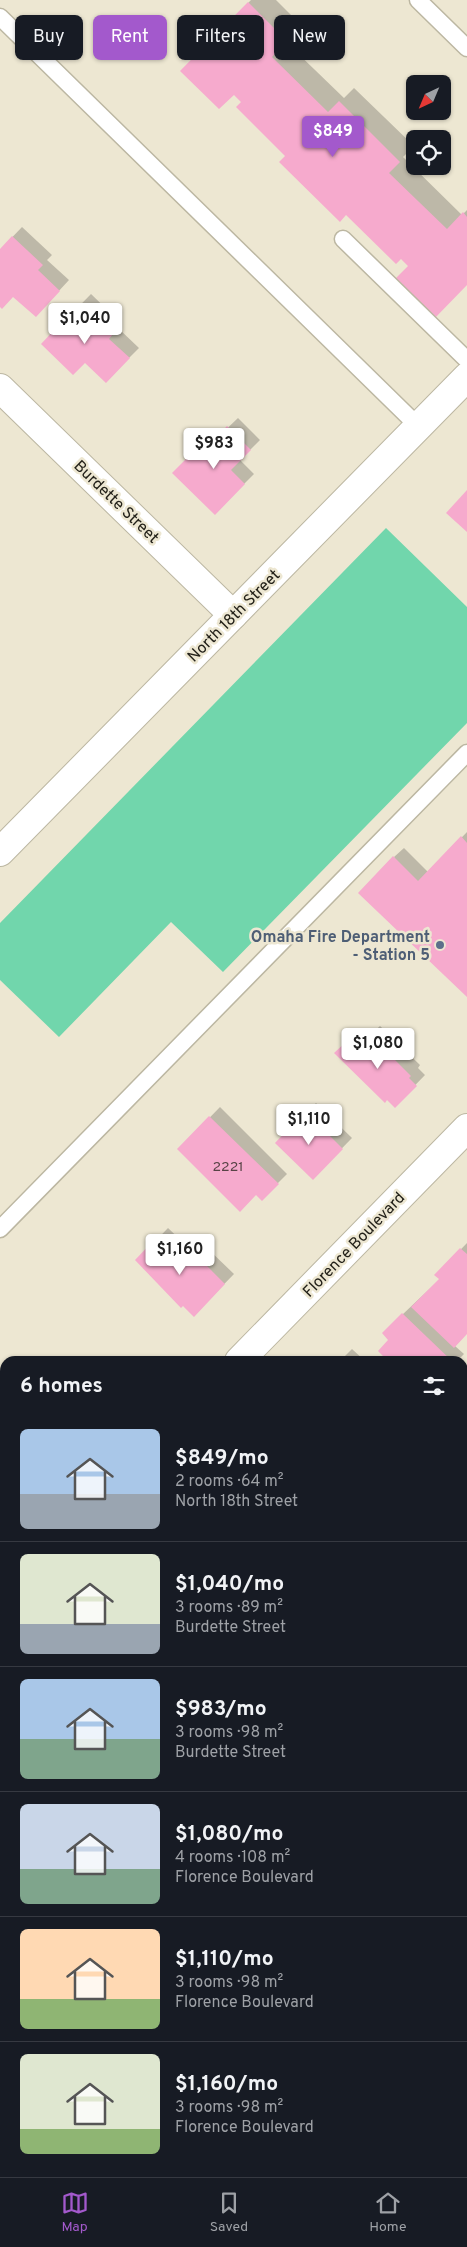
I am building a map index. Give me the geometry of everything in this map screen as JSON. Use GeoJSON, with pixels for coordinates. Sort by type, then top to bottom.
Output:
{"type":"FeatureCollection","features":[{"type":"Feature","properties":{"kind":"street","name":"North 18th Street"},"geometry":{"type":"LineString","coordinates":[[0,852],[467,377]]}},
{"type":"Feature","properties":{"kind":"street","name":"Burdette Street"},"geometry":{"type":"LineString","coordinates":[[0,388],[233,615]]}},
{"type":"Feature","properties":{"kind":"street","name":"Florence Boulevard"},"geometry":{"type":"LineString","coordinates":[[244,1356],[467,1128]]}},
{"type":"Feature","properties":{"kind":"lane"},"geometry":{"type":"LineString","coordinates":[[418,0],[467,48]]}},
{"type":"Feature","properties":{"kind":"lane"},"geometry":{"type":"LineString","coordinates":[[0,17],[418,426]]}},
{"type":"Feature","properties":{"kind":"lane"},"geometry":{"type":"LineString","coordinates":[[342,239],[467,360]]}},
{"type":"Feature","properties":{"kind":"lane"},"geometry":{"type":"LineString","coordinates":[[0,1228],[467,752]]}},
{"type":"Feature","properties":{"kind":"green space"},"geometry":{"type":"Polygon","coordinates":[[[386,528],[467,607],[467,723],[223,972],[171,922],[59,1037],[0,980],[0,923],[386,528]]]}},
{"type":"Feature","properties":{"kind":"building"},"geometry":{"type":"Polygon","coordinates":[[[248,2],[261,15],[235,15],[248,2]]]}},
{"type":"Feature","properties":{"kind":"building"},"geometry":{"type":"Polygon","coordinates":[[[264,18],[274,28],[274,55],[272,57],[274,60],[328,112],[339,101],[400,162],[389,173],[447,229],[463,212],[467,217],[467,285],[434,319],[394,280],[408,266],[401,259],[396,264],[346,215],[340,222],[279,162],[285,156],[236,107],[241,102],[234,95],[219,109],[180,71],[191,60],[264,60],[264,18]]]}},
{"type":"Feature","properties":{"kind":"building"},"geometry":{"type":"Polygon","coordinates":[[[12,236],[43,265],[38,270],[60,291],[36,317],[13,297],[2,309],[0,307],[0,249],[12,236]]]}},
{"type":"Feature","properties":{"kind":"building"},"geometry":{"type":"Polygon","coordinates":[[[80,303],[113,334],[109,339],[130,358],[106,383],[85,363],[73,375],[41,344],[80,303]]]}},
{"type":"Feature","properties":{"kind":"building"},"geometry":{"type":"Polygon","coordinates":[[[227,426],[251,450],[231,470],[245,484],[215,515],[172,473],[202,443],[207,447],[227,426]]]}},
{"type":"Feature","properties":{"kind":"building"},"geometry":{"type":"Polygon","coordinates":[[[467,490],[467,532],[446,513],[467,490]]]}},
{"type":"Feature","properties":{"kind":"building","name":"Omaha Fire Department - Station 5"},"geometry":{"type":"Polygon","coordinates":[[[461,836],[467,843],[467,997],[358,893],[393,856],[418,881],[461,836]]]}},
{"type":"Feature","properties":{"kind":"building"},"geometry":{"type":"Polygon","coordinates":[[[369,1034],[411,1076],[409,1078],[417,1086],[395,1108],[387,1100],[385,1103],[334,1053],[347,1041],[355,1049],[369,1034]]]}},
{"type":"Feature","properties":{"kind":"building"},"geometry":{"type":"Polygon","coordinates":[[[305,1111],[343,1149],[313,1180],[275,1143],[305,1111]]]}},
{"type":"Feature","properties":{"kind":"building"},"geometry":{"type":"Polygon","coordinates":[[[209,1116],[279,1184],[262,1201],[256,1195],[240,1212],[177,1149],[209,1116]]]}},
{"type":"Feature","properties":{"kind":"building"},"geometry":{"type":"Polygon","coordinates":[[[158,1236],[179,1257],[184,1251],[194,1260],[197,1256],[225,1284],[194,1317],[183,1306],[181,1308],[135,1260],[158,1236]]]}},
{"type":"Feature","properties":{"kind":"building"},"geometry":{"type":"Polygon","coordinates":[[[460,1248],[467,1254],[467,1334],[454,1348],[411,1307],[439,1279],[434,1275],[460,1248]]]}},
{"type":"Feature","properties":{"kind":"building"},"geometry":{"type":"Polygon","coordinates":[[[402,1313],[447,1356],[383,1356],[378,1351],[388,1340],[382,1333],[402,1313]]]}},
{"type":"Feature","properties":{"kind":"place","name":"Omaha Fire Department - Station 5"},"geometry":{"type":"Point","coordinates":[440,945]}}]}
